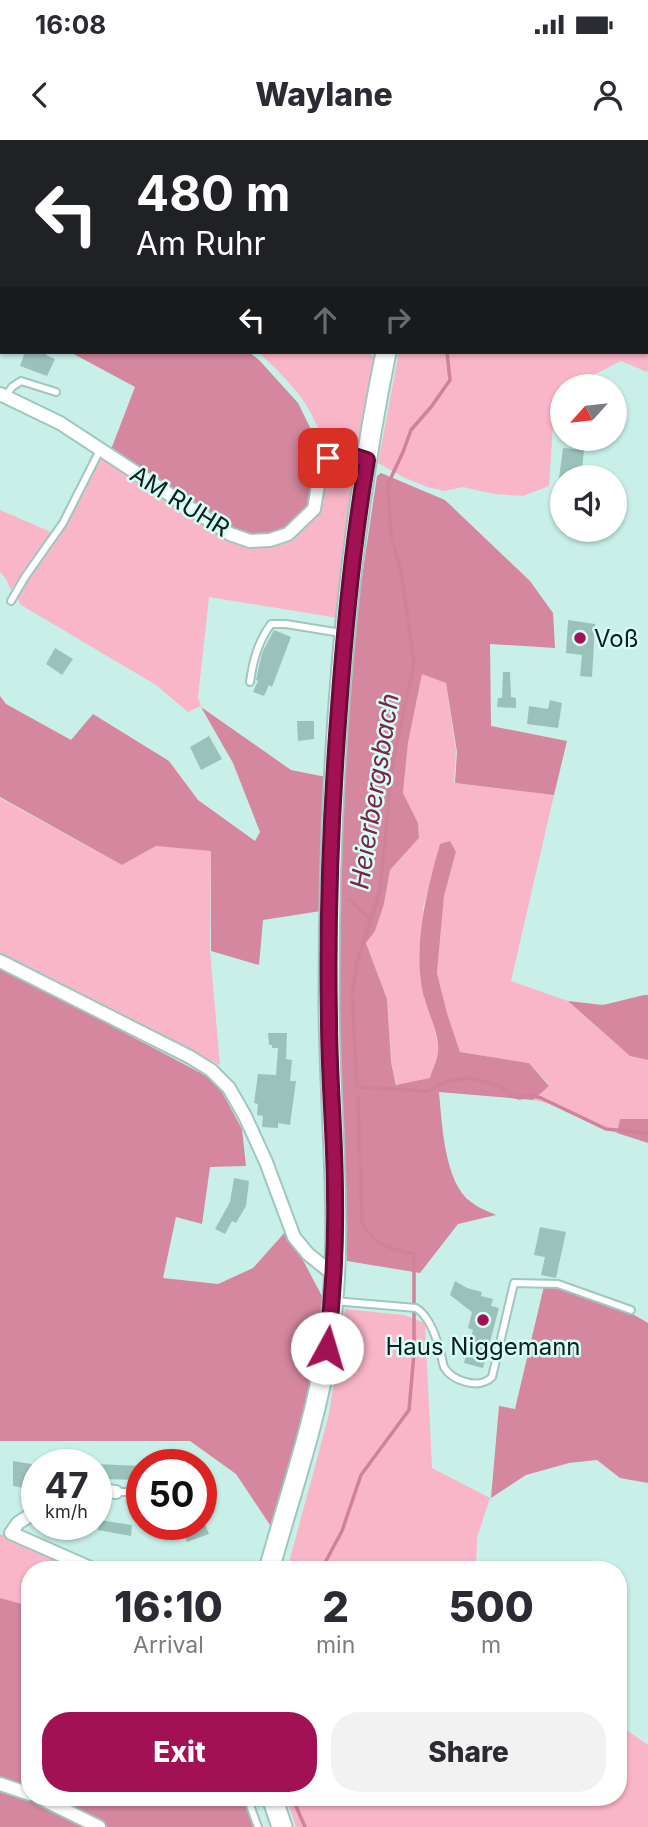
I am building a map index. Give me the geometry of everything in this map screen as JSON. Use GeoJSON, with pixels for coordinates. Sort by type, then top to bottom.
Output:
{"type":"FeatureCollection","features":[{"type":"Feature","properties":{"kind":"main road"},"geometry":{"type":"LineString","coordinates":[[272,1561],[314,1409],[327,1348],[332,1301],[335,1194],[329,931],[335,766],[345,634],[360,502],[386,354]]}},
{"type":"Feature","properties":{"kind":"main road"},"geometry":{"type":"LineString","coordinates":[[275,1806],[282,1827]]}},
{"type":"Feature","properties":{"kind":"street","name":"AM RUHR"},"geometry":{"type":"LineString","coordinates":[[3,395],[60,423],[230,534],[250,541],[270,540],[288,534],[314,509],[318,485],[330,454],[345,453],[367,460]]}},
{"type":"Feature","properties":{"kind":"street"},"geometry":{"type":"LineString","coordinates":[[0,961],[211,1070],[229,1087],[245,1116],[266,1162],[294,1237],[308,1254],[334,1275]]}},
{"type":"Feature","properties":{"kind":"street"},"geometry":{"type":"LineString","coordinates":[[112,1492],[116,1492]]}},
{"type":"Feature","properties":{"kind":"street"},"geometry":{"type":"LineString","coordinates":[[21,1521],[11,1533],[21,1537]]}},
{"type":"Feature","properties":{"kind":"street"},"geometry":{"type":"LineString","coordinates":[[27,1540],[75,1561]]}},
{"type":"Feature","properties":{"kind":"street"},"geometry":{"type":"LineString","coordinates":[[0,1784],[21,1791]]}},
{"type":"Feature","properties":{"kind":"street"},"geometry":{"type":"LineString","coordinates":[[56,1806],[99,1827]]}},
{"type":"Feature","properties":{"kind":"lane"},"geometry":{"type":"LineString","coordinates":[[3,395],[21,381],[56,392]]}},
{"type":"Feature","properties":{"kind":"lane"},"geometry":{"type":"LineString","coordinates":[[11,601],[63,523],[100,450]]}},
{"type":"Feature","properties":{"kind":"lane"},"geometry":{"type":"LineString","coordinates":[[250,682],[253,660],[262,636],[271,624],[345,634]]}},
{"type":"Feature","properties":{"kind":"lane"},"geometry":{"type":"LineString","coordinates":[[332,1301],[416,1308],[423,1312],[435,1337],[443,1366],[453,1376],[481,1384],[492,1377],[514,1283],[558,1284],[631,1310]]}},
{"type":"Feature","properties":{"kind":"lane"},"geometry":{"type":"LineString","coordinates":[[116,1492],[126,1492]]}},
{"type":"Feature","properties":{"kind":"lane"},"geometry":{"type":"LineString","coordinates":[[250,1806],[258,1827]]}},
{"type":"Feature","properties":{"kind":"shaded area"},"geometry":{"type":"Polygon","coordinates":[[[74,354],[251,354],[298,403],[323,454],[310,506],[286,530],[270,536],[250,537],[232,531],[110,452],[135,387],[74,354]]]}},
{"type":"Feature","properties":{"kind":"shaded area"},"geometry":{"type":"Polygon","coordinates":[[[260,354],[371,354],[375,358],[359,451],[335,445],[322,435],[299,395],[260,354]]]}},
{"type":"Feature","properties":{"kind":"shaded area"},"geometry":{"type":"Polygon","coordinates":[[[399,354],[648,354],[647,372],[621,361],[596,374],[550,374],[549,486],[523,496],[494,494],[463,487],[445,491],[403,477],[378,463],[399,354]]]}},
{"type":"Feature","properties":{"kind":"shaded area"},"geometry":{"type":"Polygon","coordinates":[[[101,455],[321,488],[332,458],[344,457],[353,460],[359,465],[340,580],[338,618],[209,597],[198,698],[201,706],[188,712],[156,685],[21,605],[17,598],[19,591],[67,523],[101,455]]]}},
{"type":"Feature","properties":{"kind":"shaded area"},"geometry":{"type":"Polygon","coordinates":[[[381,473],[445,500],[530,581],[553,613],[555,648],[490,644],[491,726],[567,741],[554,795],[455,783],[457,752],[446,683],[422,674],[408,743],[403,793],[418,823],[419,838],[390,870],[384,904],[375,931],[366,943],[387,999],[391,1062],[396,1085],[430,1078],[437,1055],[437,1039],[424,997],[420,973],[420,940],[440,844],[450,841],[456,852],[444,896],[437,973],[460,1052],[529,1063],[549,1086],[533,1100],[439,1092],[443,1135],[455,1181],[471,1202],[496,1215],[458,1224],[420,1273],[347,1261],[339,1002],[340,885],[354,631],[377,476],[381,473]]]}},
{"type":"Feature","properties":{"kind":"shaded area"},"geometry":{"type":"Polygon","coordinates":[[[0,510],[51,532],[11,590],[0,572],[0,510]]]}},
{"type":"Feature","properties":{"kind":"shaded area"},"geometry":{"type":"Polygon","coordinates":[[[422,673],[446,683],[456,751],[454,783],[554,795],[511,981],[568,1001],[630,1056],[648,1060],[648,1119],[621,1119],[617,1133],[547,1103],[533,1100],[549,1085],[529,1063],[460,1052],[437,973],[444,896],[456,853],[440,844],[423,908],[424,998],[433,1021],[439,1050],[430,1078],[397,1086],[391,1062],[387,999],[366,943],[375,931],[384,904],[390,870],[419,838],[418,823],[403,793],[408,743],[422,673]]]}},
{"type":"Feature","properties":{"kind":"shaded area"},"geometry":{"type":"Polygon","coordinates":[[[0,696],[6,704],[71,740],[93,714],[169,761],[198,800],[255,841],[260,832],[233,763],[201,707],[291,770],[326,777],[321,911],[263,920],[259,965],[211,951],[211,851],[156,846],[122,865],[0,797],[0,696]]]}},
{"type":"Feature","properties":{"kind":"shaded area"},"geometry":{"type":"Polygon","coordinates":[[[0,798],[122,865],[156,846],[211,850],[210,951],[220,1065],[0,955],[0,798]]]}},
{"type":"Feature","properties":{"kind":"shaded area"},"geometry":{"type":"Polygon","coordinates":[[[0,967],[216,1081],[242,1129],[246,1166],[210,1167],[202,1224],[176,1217],[163,1278],[218,1284],[253,1268],[287,1230],[323,1298],[314,1378],[290,1474],[272,1528],[236,1474],[217,1460],[217,1449],[201,1449],[190,1441],[0,1441],[0,967]]]}},
{"type":"Feature","properties":{"kind":"shaded area"},"geometry":{"type":"Polygon","coordinates":[[[648,995],[648,1060],[630,1056],[568,1001],[603,1005],[648,995]]]}},
{"type":"Feature","properties":{"kind":"shaded area"},"geometry":{"type":"Polygon","coordinates":[[[620,1119],[648,1119],[648,1143],[617,1133],[620,1119]]]}},
{"type":"Feature","properties":{"kind":"shaded area"},"geometry":{"type":"Polygon","coordinates":[[[544,1286],[558,1287],[624,1309],[648,1323],[648,1483],[620,1478],[597,1460],[569,1463],[526,1475],[491,1498],[499,1406],[515,1409],[544,1286]]]}},
{"type":"Feature","properties":{"kind":"shaded area"},"geometry":{"type":"Polygon","coordinates":[[[345,1309],[404,1315],[425,1323],[432,1468],[490,1498],[477,1538],[476,1561],[289,1561],[329,1414],[345,1309]]]}},
{"type":"Feature","properties":{"kind":"shaded area"},"geometry":{"type":"Polygon","coordinates":[[[0,1534],[64,1561],[21,1561],[21,1604],[0,1598],[0,1534]]]}},
{"type":"Feature","properties":{"kind":"shaded area"},"geometry":{"type":"Polygon","coordinates":[[[0,1598],[21,1604],[21,1806],[246,1806],[254,1827],[0,1827],[0,1598]]]}},
{"type":"Feature","properties":{"kind":"shaded area"},"geometry":{"type":"Polygon","coordinates":[[[627,1730],[648,1745],[648,1827],[296,1827],[289,1806],[627,1806],[627,1730]]]}},
{"type":"Feature","properties":{"kind":"building"},"geometry":{"type":"Polygon","coordinates":[[[24,354],[46,354],[55,359],[47,376],[20,366],[24,354]]]}},
{"type":"Feature","properties":{"kind":"building"},"geometry":{"type":"Polygon","coordinates":[[[562,452],[584,452],[582,465],[561,465],[562,452]]]}},
{"type":"Feature","properties":{"kind":"building","name":"Voß"},"geometry":{"type":"Polygon","coordinates":[[[568,620],[595,624],[592,677],[580,676],[582,655],[566,653],[568,620]]]}},
{"type":"Feature","properties":{"kind":"building"},"geometry":{"type":"Polygon","coordinates":[[[274,630],[291,637],[272,687],[269,685],[264,696],[253,692],[258,681],[256,680],[262,653],[274,630]]]}},
{"type":"Feature","properties":{"kind":"building"},"geometry":{"type":"Polygon","coordinates":[[[55,648],[73,659],[62,675],[46,664],[55,648]]]}},
{"type":"Feature","properties":{"kind":"building"},"geometry":{"type":"Polygon","coordinates":[[[503,672],[510,672],[511,697],[516,698],[516,708],[497,707],[498,698],[502,698],[503,672]]]}},
{"type":"Feature","properties":{"kind":"building"},"geometry":{"type":"Polygon","coordinates":[[[550,700],[562,703],[558,728],[527,724],[529,706],[548,709],[550,700]]]}},
{"type":"Feature","properties":{"kind":"building"},"geometry":{"type":"Polygon","coordinates":[[[297,721],[314,721],[314,739],[298,741],[297,721]]]}},
{"type":"Feature","properties":{"kind":"building"},"geometry":{"type":"Polygon","coordinates":[[[209,736],[222,759],[201,770],[190,747],[209,736]]]}},
{"type":"Feature","properties":{"kind":"building"},"geometry":{"type":"Polygon","coordinates":[[[268,1033],[287,1033],[286,1059],[292,1060],[290,1081],[296,1081],[290,1125],[278,1123],[278,1128],[262,1127],[263,1116],[257,1115],[258,1104],[254,1103],[258,1074],[276,1075],[278,1048],[269,1045],[268,1033]]]}},
{"type":"Feature","properties":{"kind":"building"},"geometry":{"type":"Polygon","coordinates":[[[234,1178],[249,1181],[246,1206],[236,1223],[232,1221],[225,1234],[215,1229],[230,1202],[234,1178]]]}},
{"type":"Feature","properties":{"kind":"building"},"geometry":{"type":"Polygon","coordinates":[[[540,1227],[566,1232],[556,1278],[541,1275],[545,1257],[534,1255],[540,1227]]]}},
{"type":"Feature","properties":{"kind":"building","name":"Haus Niggemann"},"geometry":{"type":"Polygon","coordinates":[[[455,1281],[482,1292],[481,1296],[493,1299],[491,1306],[499,1308],[483,1368],[464,1363],[473,1330],[468,1328],[472,1312],[450,1295],[455,1281]]]}},
{"type":"Feature","properties":{"kind":"building"},"geometry":{"type":"Polygon","coordinates":[[[13,1461],[21,1462],[21,1487],[13,1486],[13,1461]]]}},
{"type":"Feature","properties":{"kind":"building"},"geometry":{"type":"Polygon","coordinates":[[[112,1465],[126,1465],[126,1480],[112,1479],[112,1465]]]}},
{"type":"Feature","properties":{"kind":"building"},"geometry":{"type":"Polygon","coordinates":[[[112,1522],[126,1524],[126,1535],[112,1533],[112,1522]]]}},
{"type":"Feature","properties":{"kind":"waterway","name":"Heierbergsbach"},"geometry":{"type":"LineString","coordinates":[[447,354],[450,380],[411,430],[388,484],[391,536],[401,571],[414,663],[392,766],[380,891],[357,962],[352,996],[357,1087],[428,1091],[447,1081],[470,1078],[501,1086],[511,1096],[520,1098],[531,1095],[541,1098],[606,1129],[648,1133]]}},
{"type":"Feature","properties":{"kind":"waterway"},"geometry":{"type":"LineString","coordinates":[[350,900],[371,920]]}},
{"type":"Feature","properties":{"kind":"waterway","name":"Heierbergsbach"},"geometry":{"type":"LineString","coordinates":[[358,1098],[362,1224],[373,1238],[384,1245],[414,1254],[414,1304]]}},
{"type":"Feature","properties":{"kind":"waterway","name":"Heierbergsbach"},"geometry":{"type":"LineString","coordinates":[[326,1561],[342,1531],[361,1475],[409,1410],[414,1313]]}},
{"type":"Feature","properties":{"kind":"waterway","name":"Heierbergsbach"},"geometry":{"type":"LineString","coordinates":[[296,1806],[305,1827]]}},
{"type":"Feature","properties":{"kind":"place","name":"Voß"},"geometry":{"type":"Point","coordinates":[580,638]}},
{"type":"Feature","properties":{"kind":"place","name":"Haus Niggemann"},"geometry":{"type":"Point","coordinates":[483,1320]}},
{"type":"Feature","properties":{"kind":"route"},"geometry":{"type":"LineString","coordinates":[[327,1348],[334,1275],[335,1194],[329,1021],[331,850],[350,579],[367,460],[345,453],[330,454],[328,458]]}}]}
